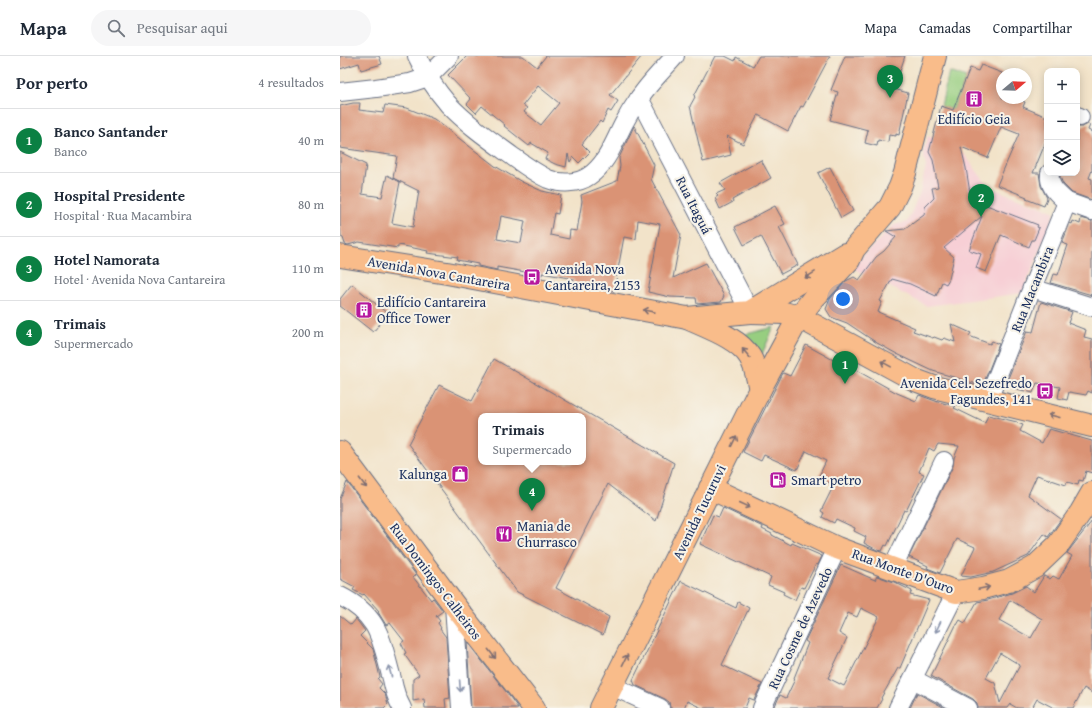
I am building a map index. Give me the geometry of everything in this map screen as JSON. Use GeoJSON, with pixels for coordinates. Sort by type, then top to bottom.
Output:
{"type":"FeatureCollection","features":[{"type":"Feature","properties":{"kind":"main road","name":"Avenida Nova Cantareira"},"geometry":{"type":"LineString","coordinates":[[799,317],[812,300],[849,260],[854,249],[890,207],[900,187],[910,157],[935,56]]}},
{"type":"Feature","properties":{"kind":"main road","name":"Avenida Nova Cantareira"},"geometry":{"type":"LineString","coordinates":[[340,256],[447,273],[687,318],[750,312],[854,249]]}},
{"type":"Feature","properties":{"kind":"main road"},"geometry":{"type":"LineString","coordinates":[[750,312],[784,313],[799,317],[915,380],[1092,426]]}},
{"type":"Feature","properties":{"kind":"main road","name":"Avenida Tucuruvi"},"geometry":{"type":"LineString","coordinates":[[602,708],[710,488],[760,389],[799,317]]}},
{"type":"Feature","properties":{"kind":"main road"},"geometry":{"type":"LineString","coordinates":[[687,318],[728,338],[743,349],[749,355],[755,367],[760,389]]}},
{"type":"Feature","properties":{"kind":"main road","name":"Rua Domingos Calheiros"},"geometry":{"type":"LineString","coordinates":[[340,452],[454,605],[534,708]]}},
{"type":"Feature","properties":{"kind":"main road","name":"Rua Monte D'Ouro"},"geometry":{"type":"LineString","coordinates":[[710,488],[837,548],[956,592],[983,588],[1009,581],[1035,567],[1058,545],[1092,493]]}},
{"type":"Feature","properties":{"kind":"street"},"geometry":{"type":"LineString","coordinates":[[416,56],[428,77],[448,103],[467,122],[493,143],[533,171],[549,179],[563,182],[576,181],[588,177],[601,166],[639,98],[675,56]]}},
{"type":"Feature","properties":{"kind":"street"},"geometry":{"type":"LineString","coordinates":[[340,92],[410,83],[428,77],[449,56]]}},
{"type":"Feature","properties":{"kind":"street","name":"Rua Itaguá"},"geometry":{"type":"LineString","coordinates":[[639,98],[750,312]]}},
{"type":"Feature","properties":{"kind":"street"},"geometry":{"type":"LineString","coordinates":[[1050,176],[1051,184],[1068,202],[1092,211]]}},
{"type":"Feature","properties":{"kind":"street","name":"Rua Macambira"},"geometry":{"type":"LineString","coordinates":[[988,400],[1068,202]]}},
{"type":"Feature","properties":{"kind":"street"},"geometry":{"type":"LineString","coordinates":[[1032,288],[1092,307]]}},
{"type":"Feature","properties":{"kind":"street"},"geometry":{"type":"LineString","coordinates":[[892,569],[944,461]]}},
{"type":"Feature","properties":{"kind":"street","name":"Rua Cosme de Azevedo"},"geometry":{"type":"LineString","coordinates":[[762,708],[837,548]]}},
{"type":"Feature","properties":{"kind":"street"},"geometry":{"type":"LineString","coordinates":[[898,708],[956,592]]}},
{"type":"Feature","properties":{"kind":"street"},"geometry":{"type":"LineString","coordinates":[[340,596],[352,602],[365,612],[374,624],[381,640],[397,699],[402,708]]}},
{"type":"Feature","properties":{"kind":"street"},"geometry":{"type":"LineString","coordinates":[[454,605],[461,708]]}},
{"type":"Feature","properties":{"kind":"street"},"geometry":{"type":"LineString","coordinates":[[913,679],[968,708]]}},
{"type":"Feature","properties":{"kind":"street"},"geometry":{"type":"LineString","coordinates":[[612,686],[660,708]]}},
{"type":"Feature","properties":{"kind":"shaded area"},"geometry":{"type":"Polygon","coordinates":[[[928,136],[964,154],[989,187],[1055,212],[1023,293],[927,306],[851,267],[894,225],[907,222],[920,192],[926,166],[923,153],[928,136]]]}},
{"type":"Feature","properties":{"kind":"green space"},"geometry":{"type":"Polygon","coordinates":[[[949,72],[966,78],[953,110],[941,106],[949,72]]]}},
{"type":"Feature","properties":{"kind":"green space"},"geometry":{"type":"Polygon","coordinates":[[[774,327],[762,354],[744,335],[774,327]]]}},
{"type":"Feature","properties":{"kind":"building"},"geometry":{"type":"Polygon","coordinates":[[[340,56],[379,56],[382,64],[361,70],[359,63],[340,69],[340,56]]]}},
{"type":"Feature","properties":{"kind":"building"},"geometry":{"type":"Polygon","coordinates":[[[467,56],[523,56],[537,67],[546,56],[642,56],[610,95],[618,101],[611,112],[608,110],[602,123],[600,121],[582,144],[590,152],[579,163],[573,157],[570,162],[568,154],[566,167],[545,159],[548,153],[531,143],[529,146],[482,106],[476,113],[467,104],[471,99],[448,75],[467,56]],[[538,86],[523,105],[527,108],[524,112],[541,125],[559,103],[538,86]]]}},
{"type":"Feature","properties":{"kind":"building"},"geometry":{"type":"Polygon","coordinates":[[[715,56],[725,56],[735,61],[736,57],[753,66],[759,56],[830,56],[803,107],[801,106],[788,131],[758,115],[743,144],[727,136],[731,155],[703,162],[690,106],[715,56]]]}},
{"type":"Feature","properties":{"kind":"building"},"geometry":{"type":"Polygon","coordinates":[[[845,56],[905,56],[894,89],[908,93],[899,135],[889,135],[888,142],[878,140],[877,146],[865,143],[868,130],[830,120],[838,92],[831,90],[845,56]]]}},
{"type":"Feature","properties":{"kind":"building"},"geometry":{"type":"Polygon","coordinates":[[[981,65],[996,71],[996,104],[1024,104],[1023,107],[1044,116],[1044,146],[1033,173],[1039,173],[1041,186],[1047,198],[1044,206],[1026,199],[1027,197],[997,185],[1019,134],[1001,127],[988,158],[961,147],[971,199],[1038,225],[1037,227],[1039,228],[1029,247],[1001,235],[986,272],[976,268],[981,254],[969,250],[982,216],[944,248],[954,257],[949,279],[946,284],[942,282],[936,296],[910,284],[892,279],[880,301],[882,302],[878,312],[915,328],[913,331],[933,338],[942,340],[944,338],[955,342],[951,324],[971,333],[969,336],[990,344],[992,341],[999,344],[984,382],[978,380],[977,384],[933,371],[897,354],[847,323],[831,317],[826,309],[830,299],[846,281],[854,277],[859,280],[876,257],[884,251],[896,237],[886,231],[905,229],[924,215],[925,207],[934,198],[932,188],[938,187],[933,160],[929,152],[941,106],[953,110],[970,68],[978,71],[981,65]]]}},
{"type":"Feature","properties":{"kind":"building"},"geometry":{"type":"Polygon","coordinates":[[[360,103],[359,110],[383,113],[385,105],[407,108],[434,119],[495,166],[522,182],[542,191],[561,195],[558,214],[554,213],[550,235],[569,239],[570,230],[577,231],[582,201],[581,195],[617,181],[620,166],[619,158],[634,126],[654,165],[651,179],[681,235],[673,278],[706,263],[724,296],[721,302],[697,304],[696,298],[670,297],[648,292],[660,224],[638,220],[636,239],[624,237],[614,291],[599,286],[598,288],[573,284],[574,279],[542,273],[542,275],[497,267],[497,270],[478,266],[478,264],[457,260],[458,257],[427,253],[428,251],[404,246],[398,245],[398,248],[359,242],[348,245],[345,244],[343,238],[341,237],[340,224],[340,152],[366,165],[362,194],[382,197],[387,175],[400,182],[392,223],[413,227],[419,191],[393,178],[397,156],[340,148],[340,106],[360,103]],[[501,216],[497,239],[521,243],[525,221],[501,216]]]}},
{"type":"Feature","properties":{"kind":"building"},"geometry":{"type":"Polygon","coordinates":[[[1088,124],[1090,125],[1088,130],[1092,132],[1092,170],[1089,178],[1092,179],[1092,200],[1072,193],[1063,184],[1060,177],[1080,176],[1080,127],[1088,124]]]}},
{"type":"Feature","properties":{"kind":"building"},"geometry":{"type":"Polygon","coordinates":[[[761,160],[771,178],[732,200],[733,202],[720,209],[715,198],[718,196],[716,194],[725,190],[720,183],[761,160]]]}},
{"type":"Feature","properties":{"kind":"building"},"geometry":{"type":"Polygon","coordinates":[[[830,167],[853,211],[841,218],[818,173],[830,167]]]}},
{"type":"Feature","properties":{"kind":"building"},"geometry":{"type":"Polygon","coordinates":[[[775,206],[785,224],[779,227],[798,265],[781,274],[761,236],[744,245],[735,227],[775,206]]]}},
{"type":"Feature","properties":{"kind":"building"},"geometry":{"type":"Polygon","coordinates":[[[1081,218],[1092,221],[1092,295],[1051,283],[1054,274],[1058,275],[1068,245],[1062,243],[1070,223],[1072,224],[1073,221],[1080,224],[1081,218]]]}},
{"type":"Feature","properties":{"kind":"building","name":"Edifício Cantareira Office Tower"},"geometry":{"type":"Polygon","coordinates":[[[352,284],[388,314],[373,332],[340,306],[340,299],[352,284]]]}},
{"type":"Feature","properties":{"kind":"building"},"geometry":{"type":"Polygon","coordinates":[[[1041,302],[1072,312],[1068,323],[1086,330],[1084,337],[1092,339],[1092,393],[1088,391],[1086,395],[1069,392],[1067,400],[1058,398],[1060,387],[1037,383],[1033,393],[1005,386],[1027,331],[1033,332],[1041,302]]]}},
{"type":"Feature","properties":{"kind":"building"},"geometry":{"type":"Polygon","coordinates":[[[806,345],[837,362],[838,360],[897,393],[916,401],[919,395],[938,402],[956,406],[954,408],[985,423],[988,415],[1017,422],[1023,425],[1020,431],[1042,443],[1049,429],[1092,441],[1092,473],[1086,471],[1083,481],[1079,480],[1078,485],[1067,482],[1066,485],[1037,475],[1028,495],[1061,519],[1048,537],[1044,534],[1028,556],[993,572],[971,577],[961,576],[975,547],[957,539],[940,573],[927,568],[928,566],[909,557],[953,466],[954,458],[959,446],[938,444],[934,451],[929,448],[919,472],[924,474],[906,511],[904,510],[887,546],[885,545],[882,551],[877,550],[864,543],[866,537],[854,531],[855,528],[836,519],[834,523],[822,517],[824,513],[821,511],[834,485],[818,478],[826,461],[806,451],[797,470],[764,455],[761,461],[743,452],[783,373],[790,376],[806,345]]]}},
{"type":"Feature","properties":{"kind":"building"},"geometry":{"type":"Polygon","coordinates":[[[494,359],[674,463],[656,521],[608,484],[556,588],[609,617],[603,635],[517,592],[408,444],[439,385],[472,401],[494,359]]]}},
{"type":"Feature","properties":{"kind":"building"},"geometry":{"type":"Polygon","coordinates":[[[347,482],[416,575],[413,577],[431,600],[433,598],[443,611],[436,616],[440,621],[438,623],[441,628],[440,629],[446,637],[450,698],[445,699],[446,708],[425,708],[424,699],[413,701],[413,679],[419,675],[404,654],[406,653],[401,643],[404,641],[390,623],[386,625],[378,612],[379,611],[364,594],[363,595],[353,590],[355,587],[340,579],[340,499],[347,482]]]}},
{"type":"Feature","properties":{"kind":"building"},"geometry":{"type":"Polygon","coordinates":[[[723,508],[763,527],[762,529],[791,545],[792,543],[822,556],[818,565],[816,564],[804,588],[801,587],[795,600],[783,594],[784,592],[768,585],[771,577],[700,544],[713,515],[719,517],[723,508]]]}},
{"type":"Feature","properties":{"kind":"building"},"geometry":{"type":"Polygon","coordinates":[[[1092,521],[1092,693],[1084,688],[1073,708],[1054,708],[1037,699],[1032,708],[1017,708],[1010,704],[1007,708],[978,708],[977,703],[973,699],[931,676],[956,625],[960,620],[965,623],[977,602],[1012,593],[1026,586],[1034,592],[1044,576],[1050,579],[1053,576],[1059,579],[1072,556],[1067,553],[1092,521]],[[1010,600],[999,620],[1031,638],[1042,619],[1010,600]],[[1000,653],[986,678],[995,683],[1000,703],[1020,665],[1000,653]]]}},
{"type":"Feature","properties":{"kind":"building"},"geometry":{"type":"Polygon","coordinates":[[[841,565],[875,580],[877,576],[894,582],[912,591],[910,595],[929,600],[900,668],[898,668],[877,708],[774,708],[780,695],[786,698],[795,679],[794,678],[808,643],[805,641],[841,565]],[[861,608],[857,617],[848,613],[839,633],[847,638],[828,678],[844,686],[879,617],[861,608]]]}},
{"type":"Feature","properties":{"kind":"building"},"geometry":{"type":"Polygon","coordinates":[[[681,581],[736,608],[738,602],[749,608],[722,665],[762,684],[754,700],[749,698],[745,708],[702,708],[687,701],[684,708],[670,708],[669,702],[665,699],[635,685],[633,680],[681,581]]]}},
{"type":"Feature","properties":{"kind":"building"},"geometry":{"type":"Polygon","coordinates":[[[340,616],[351,625],[356,619],[365,631],[360,636],[373,649],[380,677],[378,679],[382,684],[379,688],[385,694],[388,704],[384,708],[340,708],[340,616]]]}},
{"type":"Feature","properties":{"kind":"building"},"geometry":{"type":"Polygon","coordinates":[[[467,642],[507,693],[518,708],[471,708],[467,642]]]}},
{"type":"Feature","properties":{"kind":"building"},"geometry":{"type":"Polygon","coordinates":[[[917,693],[945,708],[910,708],[917,693]]]}},
{"type":"Feature","properties":{"kind":"place","name":"Hotel Namorata"},"geometry":{"type":"Point","coordinates":[890,98]}},
{"type":"Feature","properties":{"kind":"place","name":"Edifício Geia"},"geometry":{"type":"Point","coordinates":[974,99]}},
{"type":"Feature","properties":{"kind":"place","name":"Hospital Presidente"},"geometry":{"type":"Point","coordinates":[981,217]}},
{"type":"Feature","properties":{"kind":"place","name":"Avenida Nova Cantareira, 2153"},"geometry":{"type":"Point","coordinates":[532,277]}},
{"type":"Feature","properties":{"kind":"place","name":"Edifício Cantareira Office Tower"},"geometry":{"type":"Point","coordinates":[364,310]}},
{"type":"Feature","properties":{"kind":"place","name":"Banco Santander"},"geometry":{"type":"Point","coordinates":[845,384]}},
{"type":"Feature","properties":{"kind":"place","name":"Avenida Cel. Sezefredo Fagundes, 141"},"geometry":{"type":"Point","coordinates":[1045,391]}},
{"type":"Feature","properties":{"kind":"place","name":"Kalunga"},"geometry":{"type":"Point","coordinates":[460,474]}},
{"type":"Feature","properties":{"kind":"place","name":"Smart petro"},"geometry":{"type":"Point","coordinates":[778,480]}},
{"type":"Feature","properties":{"kind":"place","name":"Trimais"},"geometry":{"type":"Point","coordinates":[532,511]}},
{"type":"Feature","properties":{"kind":"place","name":"Mania de Churrasco"},"geometry":{"type":"Point","coordinates":[504,534]}}]}
